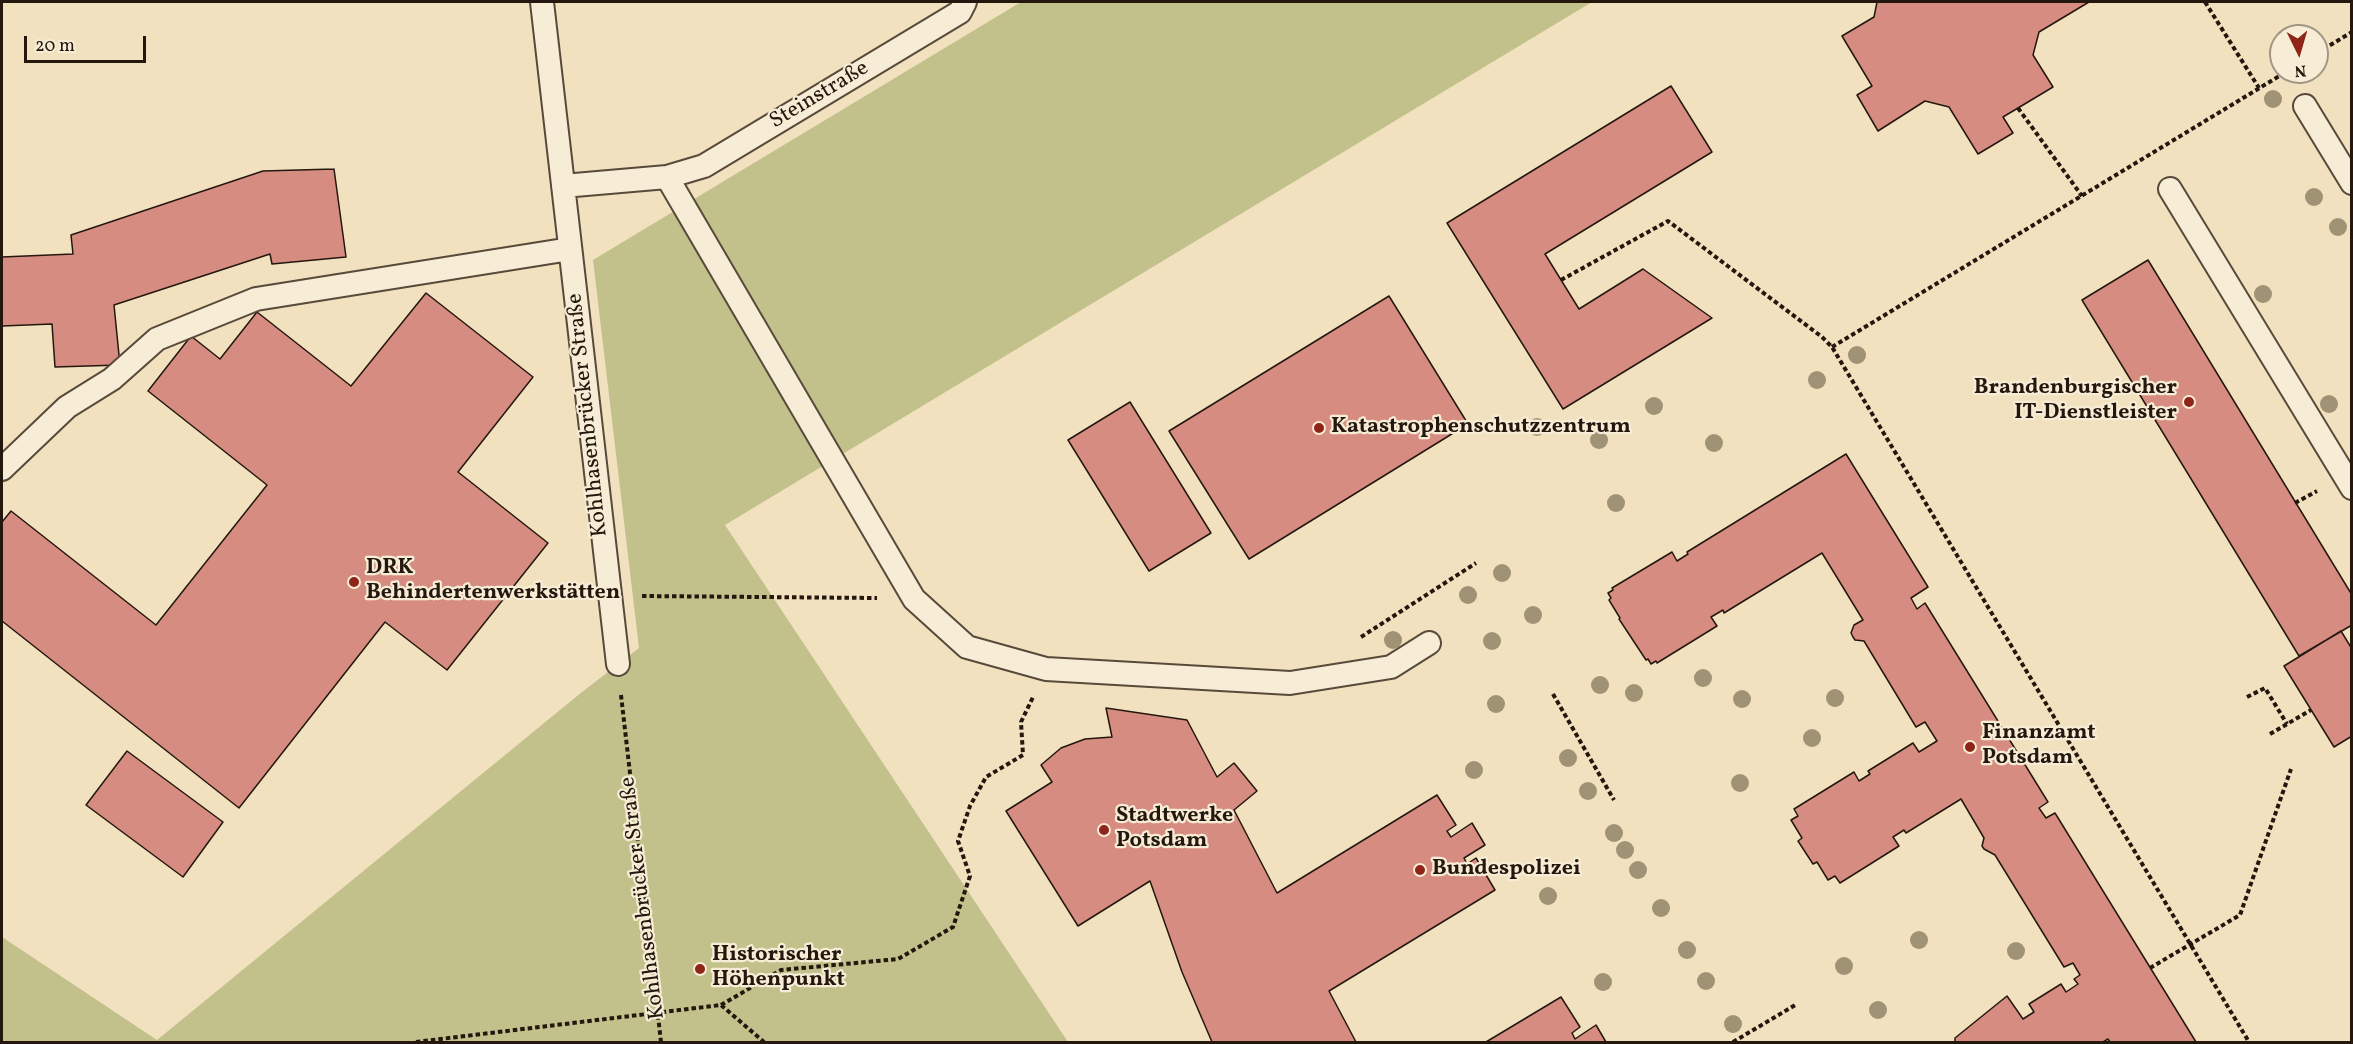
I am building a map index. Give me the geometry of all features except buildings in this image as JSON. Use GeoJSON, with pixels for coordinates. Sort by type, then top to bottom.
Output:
{"type":"FeatureCollection","features":[{"type":"Feature","properties":{"kind":"lane","name":"Kohlhasenbrücker Straße"},"geometry":{"type":"LineString","coordinates":[[542,2],[618,664]]}},
{"type":"Feature","properties":{"kind":"lane","name":"Steinstraße"},"geometry":{"type":"LineString","coordinates":[[563,186],[667,177],[704,166],[960,12],[965,2]]}},
{"type":"Feature","properties":{"kind":"lane"},"geometry":{"type":"LineString","coordinates":[[2305,106],[2352,183]]}},
{"type":"Feature","properties":{"kind":"lane"},"geometry":{"type":"LineString","coordinates":[[667,177],[914,598],[967,647],[1046,669],[1290,683],[1391,667],[1429,643]]}},
{"type":"Feature","properties":{"kind":"lane"},"geometry":{"type":"LineString","coordinates":[[2170,189],[2352,488]]}},
{"type":"Feature","properties":{"kind":"lane"},"geometry":{"type":"LineString","coordinates":[[2,470],[67,407],[112,379],[157,339],[256,299],[570,249]]}},
{"type":"Feature","properties":{"kind":"path"},"geometry":{"type":"LineString","coordinates":[[2205,2],[2259,88]]}},
{"type":"Feature","properties":{"kind":"path"},"geometry":{"type":"LineString","coordinates":[[2329,46],[2352,32]]}},
{"type":"Feature","properties":{"kind":"path"},"geometry":{"type":"LineString","coordinates":[[1832,347],[2269,82]]}},
{"type":"Feature","properties":{"kind":"path"},"geometry":{"type":"LineString","coordinates":[[2018,108],[2082,196]]}},
{"type":"Feature","properties":{"kind":"path"},"geometry":{"type":"LineString","coordinates":[[1561,280],[1668,221],[1822,337],[1832,347],[2249,1042]]}},
{"type":"Feature","properties":{"kind":"path"},"geometry":{"type":"LineString","coordinates":[[1359,639],[1476,563]]}},
{"type":"Feature","properties":{"kind":"path"},"geometry":{"type":"LineString","coordinates":[[609,596],[914,598]]}},
{"type":"Feature","properties":{"kind":"path","name":"Kohlhasenbrücker Straße"},"geometry":{"type":"LineString","coordinates":[[618,664],[661,1042]]}},
{"type":"Feature","properties":{"kind":"path"},"geometry":{"type":"LineString","coordinates":[[416,1042],[721,1005],[781,970],[898,959],[954,927],[970,876],[958,841],[970,806],[986,777],[1023,755],[1021,722],[1046,669]]}},
{"type":"Feature","properties":{"kind":"path"},"geometry":{"type":"LineString","coordinates":[[2247,697],[2265,688],[2287,724]]}},
{"type":"Feature","properties":{"kind":"path"},"geometry":{"type":"LineString","coordinates":[[1553,694],[1614,800]]}},
{"type":"Feature","properties":{"kind":"path"},"geometry":{"type":"LineString","coordinates":[[2270,734],[2311,710]]}},
{"type":"Feature","properties":{"kind":"path"},"geometry":{"type":"LineString","coordinates":[[2150,968],[2240,915],[2290,769]]}},
{"type":"Feature","properties":{"kind":"path"},"geometry":{"type":"LineString","coordinates":[[1733,1042],[1797,1004]]}},
{"type":"Feature","properties":{"kind":"path"},"geometry":{"type":"LineString","coordinates":[[721,1005],[764,1042]]}},
{"type":"Feature","properties":{"kind":"shaded area"},"geometry":{"type":"Polygon","coordinates":[[[1021,2],[1592,2],[725,525],[1068,1042],[2,1042],[2,937],[157,1040],[582,692],[639,648],[593,260],[1021,2]]]}},
{"type":"Feature","properties":{"kind":"place","name":"Brandenburgischer IT-Dienstleister"},"geometry":{"type":"Point","coordinates":[2189,402]}},
{"type":"Feature","properties":{"kind":"place","name":"Katastrophenschutzzentrum"},"geometry":{"type":"Point","coordinates":[1319,428]}},
{"type":"Feature","properties":{"kind":"place","name":"DRK Behindertenwerkstätten"},"geometry":{"type":"Point","coordinates":[354,582]}},
{"type":"Feature","properties":{"kind":"place","name":"Finanzamt Potsdam"},"geometry":{"type":"Point","coordinates":[1970,747]}},
{"type":"Feature","properties":{"kind":"place","name":"Stadtwerke Potsdam"},"geometry":{"type":"Point","coordinates":[1104,830]}},
{"type":"Feature","properties":{"kind":"place","name":"Bundespolizei"},"geometry":{"type":"Point","coordinates":[1420,870]}},
{"type":"Feature","properties":{"kind":"place","name":"Historischer Höhenpunkt"},"geometry":{"type":"Point","coordinates":[700,969]}}]}
